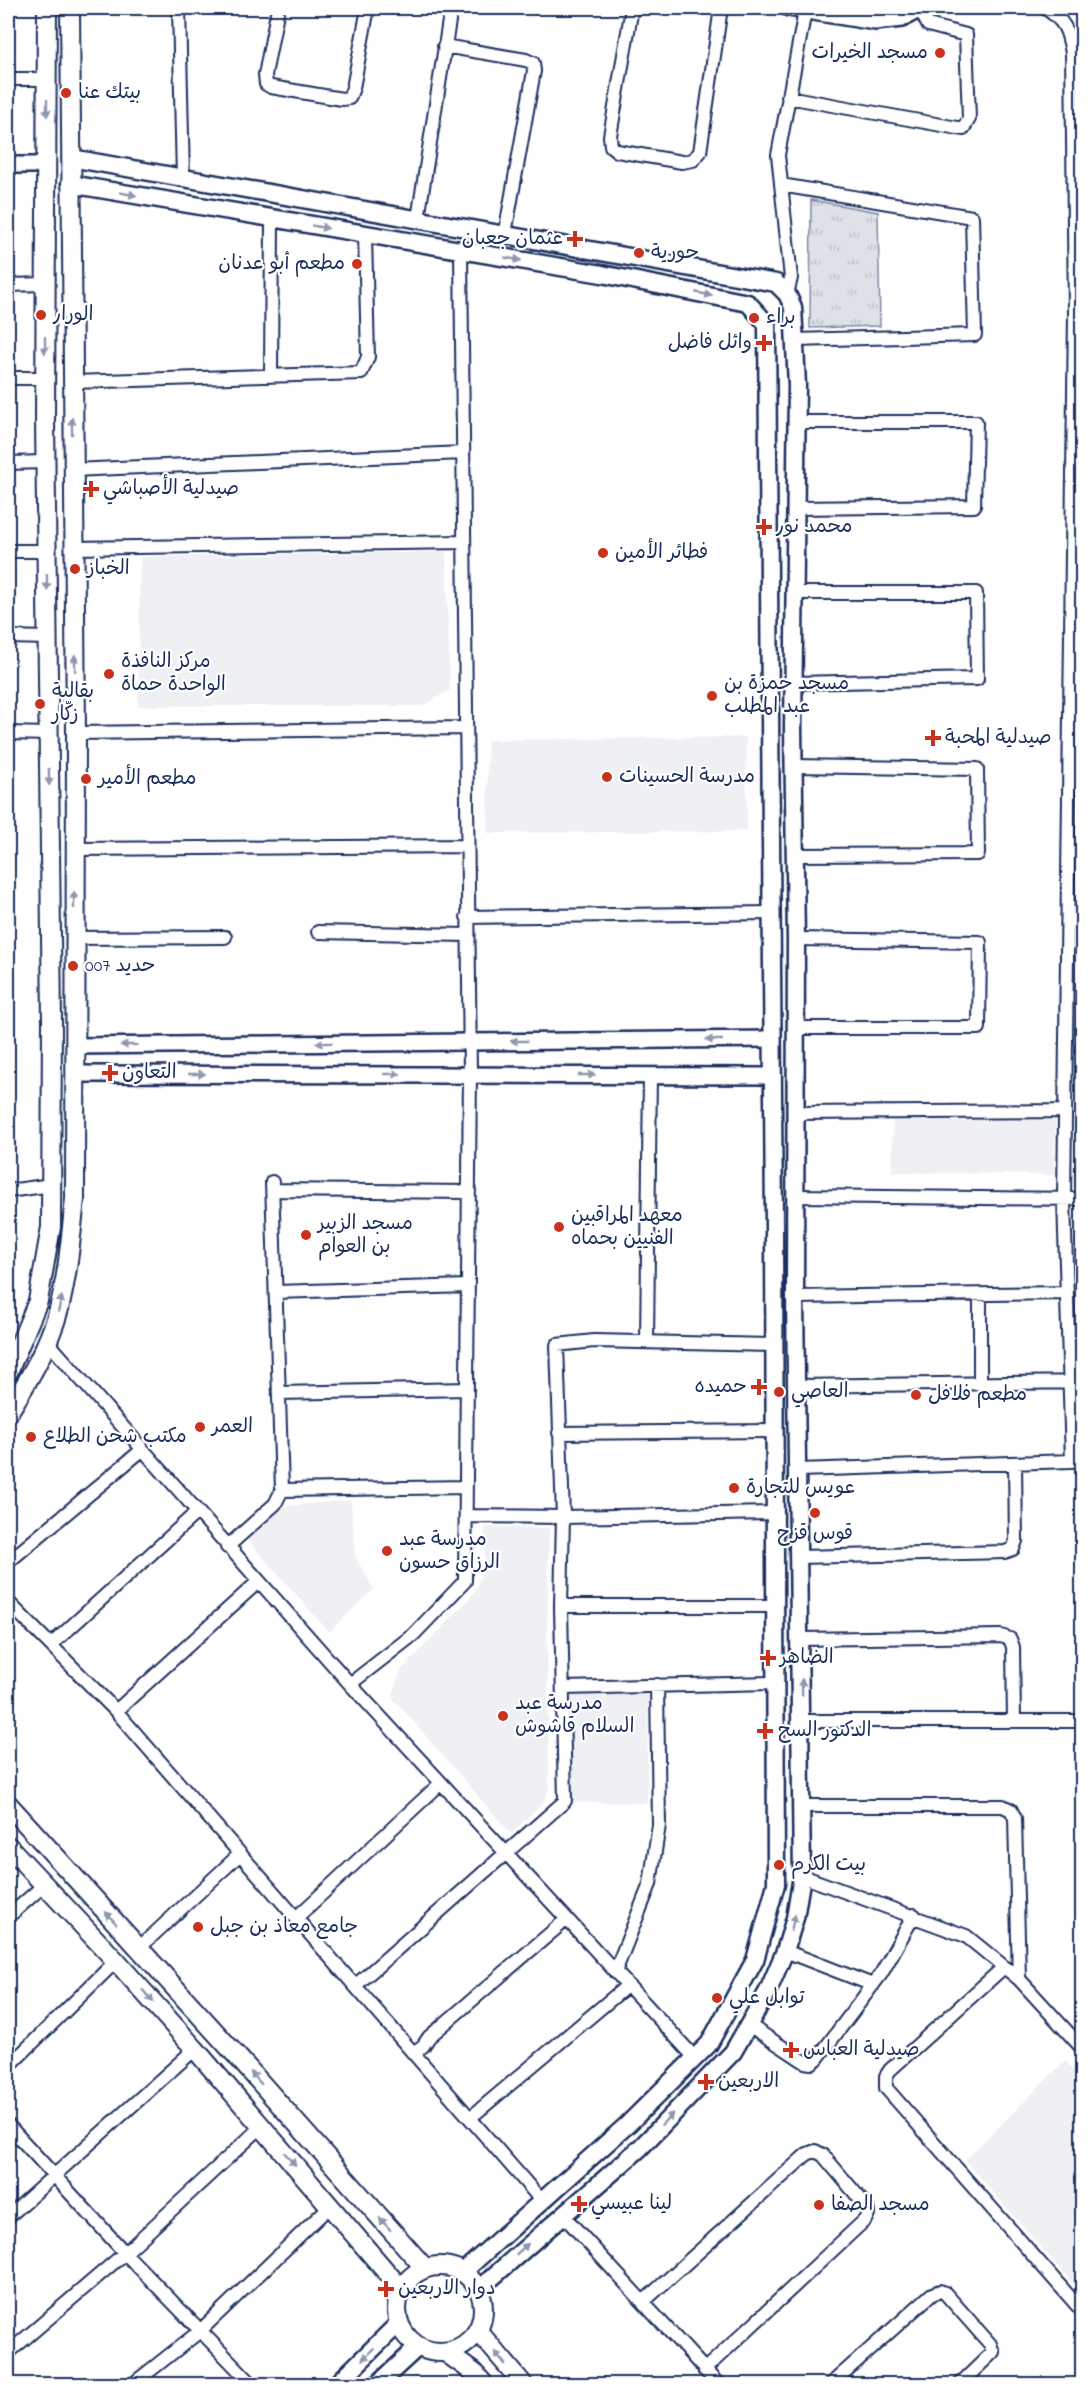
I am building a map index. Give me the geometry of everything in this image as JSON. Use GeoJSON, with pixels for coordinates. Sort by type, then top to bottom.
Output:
{"type":"FeatureCollection","features":[{"type":"Feature","properties":{"kind":"main road"},"geometry":{"type":"LineString","coordinates":[[8,1372],[38,1301],[51,1227],[52,1022],[45,462],[47,8]]}},
{"type":"Feature","properties":{"kind":"main road"},"geometry":{"type":"LineString","coordinates":[[8,1413],[47,1341],[58,1311],[68,1268],[75,1199],[76,733],[72,470],[70,8]]}},
{"type":"Feature","properties":{"kind":"main road"},"geometry":{"type":"LineString","coordinates":[[47,35],[70,33]]}},
{"type":"Feature","properties":{"kind":"main road"},"geometry":{"type":"LineString","coordinates":[[71,158],[776,283],[788,294],[793,307],[796,422],[795,1297],[802,1721],[802,1876],[795,1918],[784,1951],[768,1991],[733,2052],[640,2148],[479,2289]]}},
{"type":"Feature","properties":{"kind":"main road"},"geometry":{"type":"LineString","coordinates":[[70,184],[602,274],[748,303],[767,324],[775,1345],[776,1884],[756,1960],[709,2044],[627,2125],[464,2271]]}},
{"type":"Feature","properties":{"kind":"main road"},"geometry":{"type":"LineString","coordinates":[[46,220],[71,218]]}},
{"type":"Feature","properties":{"kind":"main road"},"geometry":{"type":"LineString","coordinates":[[46,514],[73,510]]}},
{"type":"Feature","properties":{"kind":"main road"},"geometry":{"type":"LineString","coordinates":[[52,1022],[75,1022]]}},
{"type":"Feature","properties":{"kind":"main road"},"geometry":{"type":"LineString","coordinates":[[52,1091],[75,1082]]}},
{"type":"Feature","properties":{"kind":"main road"},"geometry":{"type":"LineString","coordinates":[[8,1804],[424,2268]]}},
{"type":"Feature","properties":{"kind":"main road"},"geometry":{"type":"LineString","coordinates":[[8,1846],[195,2049],[401,2289]]}},
{"type":"Feature","properties":{"kind":"main road"},"geometry":{"type":"LineString","coordinates":[[449,2265],[464,2271],[479,2289],[484,2310],[478,2331],[466,2344],[453,2351],[432,2352],[418,2347],[406,2336],[399,2323],[396,2308],[401,2289],[406,2281],[424,2268],[449,2265]]}},
{"type":"Feature","properties":{"kind":"main road"},"geometry":{"type":"LineString","coordinates":[[337,2385],[399,2323]]}},
{"type":"Feature","properties":{"kind":"main road"},"geometry":{"type":"LineString","coordinates":[[478,2331],[523,2385]]}},
{"type":"Feature","properties":{"kind":"main road"},"geometry":{"type":"LineString","coordinates":[[378,2385],[418,2347]]}},
{"type":"Feature","properties":{"kind":"main road"},"geometry":{"type":"LineString","coordinates":[[445,2352],[473,2372],[484,2385]]}},
{"type":"Feature","properties":{"kind":"street"},"geometry":{"type":"LineString","coordinates":[[179,8],[183,178]]}},
{"type":"Feature","properties":{"kind":"street"},"geometry":{"type":"LineString","coordinates":[[278,8],[265,75],[266,84],[271,87],[342,99],[349,98],[353,88],[368,8]]}},
{"type":"Feature","properties":{"kind":"street"},"geometry":{"type":"LineString","coordinates":[[418,219],[451,8]]}},
{"type":"Feature","properties":{"kind":"street"},"geometry":{"type":"LineString","coordinates":[[632,8],[610,136],[611,146],[617,151],[682,162],[693,160],[700,152],[721,8]]}},
{"type":"Feature","properties":{"kind":"street"},"geometry":{"type":"LineString","coordinates":[[788,8],[875,22],[902,19],[921,8],[928,25],[966,35],[969,119],[963,129],[788,97]]}},
{"type":"Feature","properties":{"kind":"street"},"geometry":{"type":"LineString","coordinates":[[798,1470],[1077,1460],[1070,1382],[1064,1198],[1064,1111],[1078,210],[1072,53],[1068,31],[1057,15],[1045,8]]}},
{"type":"Feature","properties":{"kind":"street"},"geometry":{"type":"LineString","coordinates":[[788,294],[791,278],[778,156],[805,11]]}},
{"type":"Feature","properties":{"kind":"street"},"geometry":{"type":"LineString","coordinates":[[444,46],[533,63],[534,71],[505,234]]}},
{"type":"Feature","properties":{"kind":"street"},"geometry":{"type":"LineString","coordinates":[[8,80],[47,79]]}},
{"type":"Feature","properties":{"kind":"street"},"geometry":{"type":"LineString","coordinates":[[8,165],[46,165]]}},
{"type":"Feature","properties":{"kind":"street"},"geometry":{"type":"LineString","coordinates":[[781,185],[972,217],[975,335],[795,340]]}},
{"type":"Feature","properties":{"kind":"street"},"geometry":{"type":"LineString","coordinates":[[272,219],[272,376]]}},
{"type":"Feature","properties":{"kind":"street"},"geometry":{"type":"LineString","coordinates":[[72,382],[361,373],[368,357],[365,235]]}},
{"type":"Feature","properties":{"kind":"street"},"geometry":{"type":"LineString","coordinates":[[350,1684],[412,1635],[465,1581],[470,1074],[461,251]]}},
{"type":"Feature","properties":{"kind":"street"},"geometry":{"type":"LineString","coordinates":[[8,285],[46,284]]}},
{"type":"Feature","properties":{"kind":"street"},"geometry":{"type":"LineString","coordinates":[[8,378],[45,378]]}},
{"type":"Feature","properties":{"kind":"street"},"geometry":{"type":"LineString","coordinates":[[795,508],[974,506],[976,422],[796,422]]}},
{"type":"Feature","properties":{"kind":"street"},"geometry":{"type":"LineString","coordinates":[[72,470],[463,453]]}},
{"type":"Feature","properties":{"kind":"street"},"geometry":{"type":"LineString","coordinates":[[8,463],[45,462]]}},
{"type":"Feature","properties":{"kind":"street"},"geometry":{"type":"LineString","coordinates":[[73,548],[464,542]]}},
{"type":"Feature","properties":{"kind":"street"},"geometry":{"type":"LineString","coordinates":[[8,551],[46,551]]}},
{"type":"Feature","properties":{"kind":"street"},"geometry":{"type":"LineString","coordinates":[[794,683],[977,679],[976,593],[795,593]]}},
{"type":"Feature","properties":{"kind":"street"},"geometry":{"type":"LineString","coordinates":[[8,637],[48,638]]}},
{"type":"Feature","properties":{"kind":"street"},"geometry":{"type":"LineString","coordinates":[[76,733],[466,728]]}},
{"type":"Feature","properties":{"kind":"street"},"geometry":{"type":"LineString","coordinates":[[8,734],[49,734]]}},
{"type":"Feature","properties":{"kind":"street"},"geometry":{"type":"LineString","coordinates":[[794,766],[977,769],[978,854],[795,855]]}},
{"type":"Feature","properties":{"kind":"street"},"geometry":{"type":"LineString","coordinates":[[75,849],[466,846]]}},
{"type":"Feature","properties":{"kind":"street"},"geometry":{"type":"LineString","coordinates":[[467,917],[771,913]]}},
{"type":"Feature","properties":{"kind":"street"},"geometry":{"type":"LineString","coordinates":[[318,932],[467,935]]}},
{"type":"Feature","properties":{"kind":"street"},"geometry":{"type":"LineString","coordinates":[[74,939],[225,937]]}},
{"type":"Feature","properties":{"kind":"street"},"geometry":{"type":"LineString","coordinates":[[796,939],[980,942],[979,1028],[796,1029]]}},
{"type":"Feature","properties":{"kind":"street"},"geometry":{"type":"LineString","coordinates":[[76,1046],[772,1039]]}},
{"type":"Feature","properties":{"kind":"street"},"geometry":{"type":"LineString","coordinates":[[75,1082],[470,1074],[773,1076]]}},
{"type":"Feature","properties":{"kind":"street"},"geometry":{"type":"LineString","coordinates":[[647,1342],[650,1075]]}},
{"type":"Feature","properties":{"kind":"street"},"geometry":{"type":"LineString","coordinates":[[796,1113],[1064,1111]]}},
{"type":"Feature","properties":{"kind":"street"},"geometry":{"type":"LineString","coordinates":[[8,1191],[52,1185]]}},
{"type":"Feature","properties":{"kind":"street"},"geometry":{"type":"LineString","coordinates":[[227,1547],[275,1504],[282,1490],[272,1186],[468,1192]]}},
{"type":"Feature","properties":{"kind":"street"},"geometry":{"type":"LineString","coordinates":[[796,1196],[1083,1199]]}},
{"type":"Feature","properties":{"kind":"street"},"geometry":{"type":"LineString","coordinates":[[276,1292],[468,1286]]}},
{"type":"Feature","properties":{"kind":"street"},"geometry":{"type":"LineString","coordinates":[[795,1297],[1067,1293]]}},
{"type":"Feature","properties":{"kind":"street"},"geometry":{"type":"LineString","coordinates":[[980,1296],[980,1383]]}},
{"type":"Feature","properties":{"kind":"street"},"geometry":{"type":"LineString","coordinates":[[47,1341],[350,1684],[696,2059]]}},
{"type":"Feature","properties":{"kind":"street"},"geometry":{"type":"LineString","coordinates":[[354,1986],[565,1801],[561,1606],[562,1517],[557,1345],[594,1341],[775,1345]]}},
{"type":"Feature","properties":{"kind":"street"},"geometry":{"type":"LineString","coordinates":[[796,1386],[1083,1382]]}},
{"type":"Feature","properties":{"kind":"street"},"geometry":{"type":"LineString","coordinates":[[279,1393],[467,1389]]}},
{"type":"Feature","properties":{"kind":"street"},"geometry":{"type":"LineString","coordinates":[[559,1433],[775,1431]]}},
{"type":"Feature","properties":{"kind":"street"},"geometry":{"type":"LineString","coordinates":[[8,1562],[142,1450]]}},
{"type":"Feature","properties":{"kind":"street"},"geometry":{"type":"LineString","coordinates":[[799,1557],[1005,1552],[1013,1549],[1016,1541],[1015,1463]]}},
{"type":"Feature","properties":{"kind":"street"},"geometry":{"type":"LineString","coordinates":[[282,1490],[466,1487]]}},
{"type":"Feature","properties":{"kind":"street"},"geometry":{"type":"LineString","coordinates":[[51,1645],[197,1512]]}},
{"type":"Feature","properties":{"kind":"street"},"geometry":{"type":"LineString","coordinates":[[466,1516],[562,1517],[775,1513]]}},
{"type":"Feature","properties":{"kind":"street"},"geometry":{"type":"LineString","coordinates":[[116,1711],[259,1581]]}},
{"type":"Feature","properties":{"kind":"street"},"geometry":{"type":"LineString","coordinates":[[8,1602],[116,1711],[542,2201]]}},
{"type":"Feature","properties":{"kind":"street"},"geometry":{"type":"LineString","coordinates":[[561,1606],[775,1606]]}},
{"type":"Feature","properties":{"kind":"street"},"geometry":{"type":"LineString","coordinates":[[801,1639],[1001,1636],[1010,1639],[1013,1647],[1014,1721]]}},
{"type":"Feature","properties":{"kind":"street"},"geometry":{"type":"LineString","coordinates":[[563,1688],[775,1683]]}},
{"type":"Feature","properties":{"kind":"street"},"geometry":{"type":"LineString","coordinates":[[615,1972],[650,1884],[656,1848],[659,1825],[657,1685]]}},
{"type":"Feature","properties":{"kind":"street"},"geometry":{"type":"LineString","coordinates":[[802,1721],[1083,1721]]}},
{"type":"Feature","properties":{"kind":"street"},"geometry":{"type":"LineString","coordinates":[[296,1918],[441,1784]]}},
{"type":"Feature","properties":{"kind":"street"},"geometry":{"type":"LineString","coordinates":[[802,1806],[1004,1806],[1011,1810],[1015,1818],[1019,1979]]}},
{"type":"Feature","properties":{"kind":"street"},"geometry":{"type":"LineString","coordinates":[[139,1948],[240,1854]]}},
{"type":"Feature","properties":{"kind":"street"},"geometry":{"type":"LineString","coordinates":[[802,1876],[914,1915],[966,1936],[1019,1979],[1083,2048]]}},
{"type":"Feature","properties":{"kind":"street"},"geometry":{"type":"LineString","coordinates":[[8,1917],[44,1885]]}},
{"type":"Feature","properties":{"kind":"street"},"geometry":{"type":"LineString","coordinates":[[750,2025],[805,2062],[811,2063],[817,2059],[873,1985],[914,1915]]}},
{"type":"Feature","properties":{"kind":"street"},"geometry":{"type":"LineString","coordinates":[[413,2053],[567,1919]]}},
{"type":"Feature","properties":{"kind":"street"},"geometry":{"type":"LineString","coordinates":[[784,1951],[873,1985]]}},
{"type":"Feature","properties":{"kind":"street"},"geometry":{"type":"LineString","coordinates":[[8,2067],[116,1961]]}},
{"type":"Feature","properties":{"kind":"street"},"geometry":{"type":"LineString","coordinates":[[1004,1967],[890,2070],[886,2076],[886,2088],[1083,2311]]}},
{"type":"Feature","properties":{"kind":"street"},"geometry":{"type":"LineString","coordinates":[[470,2118],[628,1985]]}},
{"type":"Feature","properties":{"kind":"street"},"geometry":{"type":"LineString","coordinates":[[8,2217],[195,2049]]}},
{"type":"Feature","properties":{"kind":"street"},"geometry":{"type":"LineString","coordinates":[[8,2125],[125,2253],[252,2385]]}},
{"type":"Feature","properties":{"kind":"street"},"geometry":{"type":"LineString","coordinates":[[8,2353],[125,2253],[261,2127]]}},
{"type":"Feature","properties":{"kind":"street"},"geometry":{"type":"LineString","coordinates":[[643,2302],[807,2154],[815,2151],[823,2155],[867,2207],[868,2214],[865,2220],[704,2370]]}},
{"type":"Feature","properties":{"kind":"street"},"geometry":{"type":"LineString","coordinates":[[133,2385],[200,2331],[330,2206]]}},
{"type":"Feature","properties":{"kind":"street"},"geometry":{"type":"LineString","coordinates":[[562,2214],[718,2385]]}},
{"type":"Feature","properties":{"kind":"street"},"geometry":{"type":"LineString","coordinates":[[831,2385],[932,2294],[940,2291],[945,2293],[983,2335],[993,2352],[960,2385]]}},
{"type":"Feature","properties":{"kind":"shaded area"},"geometry":{"type":"Polygon","coordinates":[[[446,552],[450,690],[423,706],[138,706],[140,557],[446,552]]]}},
{"type":"Feature","properties":{"kind":"shaded area"},"geometry":{"type":"Polygon","coordinates":[[[746,737],[747,831],[488,833],[487,740],[746,737]]]}},
{"type":"Feature","properties":{"kind":"shaded area"},"geometry":{"type":"Polygon","coordinates":[[[893,1117],[1055,1120],[1054,1175],[892,1172],[893,1117]]]}},
{"type":"Feature","properties":{"kind":"shaded area"},"geometry":{"type":"Polygon","coordinates":[[[351,1500],[355,1557],[374,1589],[329,1632],[245,1537],[277,1507],[351,1500]]]}},
{"type":"Feature","properties":{"kind":"shaded area"},"geometry":{"type":"Polygon","coordinates":[[[485,1527],[549,1528],[547,1633],[549,1789],[543,1803],[511,1834],[392,1697],[401,1671],[476,1589],[485,1565],[485,1527]]]}},
{"type":"Feature","properties":{"kind":"shaded area"},"geometry":{"type":"Polygon","coordinates":[[[571,1693],[648,1694],[647,1803],[570,1802],[571,1693]]]}},
{"type":"Feature","properties":{"kind":"shaded area"},"geometry":{"type":"Polygon","coordinates":[[[1065,2061],[1082,2080],[1082,2294],[965,2160],[1065,2061]]]}},
{"type":"Feature","properties":{"kind":"green space"},"geometry":{"type":"Polygon","coordinates":[[[811,200],[878,212],[880,326],[810,328],[811,200]]]}},
{"type":"Feature","properties":{"kind":"place","name":"مسجد الخيرات"},"geometry":{"type":"Point","coordinates":[940,53]}},
{"type":"Feature","properties":{"kind":"place","name":"بيتك عنا"},"geometry":{"type":"Point","coordinates":[66,93]}},
{"type":"Feature","properties":{"kind":"place","name":"عثمان جعبان"},"geometry":{"type":"Point","coordinates":[575,239]}},
{"type":"Feature","properties":{"kind":"place","name":"حورية"},"geometry":{"type":"Point","coordinates":[639,253]}},
{"type":"Feature","properties":{"kind":"place","name":"مطعم أبو عدنان"},"geometry":{"type":"Point","coordinates":[357,264]}},
{"type":"Feature","properties":{"kind":"place","name":"الورار"},"geometry":{"type":"Point","coordinates":[41,315]}},
{"type":"Feature","properties":{"kind":"place","name":"براء"},"geometry":{"type":"Point","coordinates":[754,318]}},
{"type":"Feature","properties":{"kind":"place","name":"وائل فاضل"},"geometry":{"type":"Point","coordinates":[764,343]}},
{"type":"Feature","properties":{"kind":"place","name":"صيدلية الأصباشي"},"geometry":{"type":"Point","coordinates":[91,489]}},
{"type":"Feature","properties":{"kind":"place","name":"محمد نور"},"geometry":{"type":"Point","coordinates":[764,527]}},
{"type":"Feature","properties":{"kind":"place","name":"فطائر الأمين"},"geometry":{"type":"Point","coordinates":[603,553]}},
{"type":"Feature","properties":{"kind":"place","name":"الخباز"},"geometry":{"type":"Point","coordinates":[75,569]}},
{"type":"Feature","properties":{"kind":"place","name":"مركز النافذة الواحدة حماة"},"geometry":{"type":"Point","coordinates":[109,674]}},
{"type":"Feature","properties":{"kind":"place","name":"مسجد حمزة بن عبد المطلب"},"geometry":{"type":"Point","coordinates":[712,696]}},
{"type":"Feature","properties":{"kind":"place","name":"بقالية زكّار"},"geometry":{"type":"Point","coordinates":[40,704]}},
{"type":"Feature","properties":{"kind":"place","name":"صيدلية المحبة"},"geometry":{"type":"Point","coordinates":[933,738]}},
{"type":"Feature","properties":{"kind":"place","name":"مدرسة الحسينات"},"geometry":{"type":"Point","coordinates":[607,777]}},
{"type":"Feature","properties":{"kind":"place","name":"مطعم الأمير"},"geometry":{"type":"Point","coordinates":[86,779]}},
{"type":"Feature","properties":{"kind":"place","name":"حديد 007"},"geometry":{"type":"Point","coordinates":[73,966]}},
{"type":"Feature","properties":{"kind":"place","name":"التعاون"},"geometry":{"type":"Point","coordinates":[110,1073]}},
{"type":"Feature","properties":{"kind":"place","name":"معهد المراقبين الفنيين بحماه"},"geometry":{"type":"Point","coordinates":[559,1227]}},
{"type":"Feature","properties":{"kind":"place","name":"مسجد الزبير بن العوام"},"geometry":{"type":"Point","coordinates":[306,1235]}},
{"type":"Feature","properties":{"kind":"place","name":"حميده"},"geometry":{"type":"Point","coordinates":[759,1387]}},
{"type":"Feature","properties":{"kind":"place","name":"العاصي"},"geometry":{"type":"Point","coordinates":[779,1392]}},
{"type":"Feature","properties":{"kind":"place","name":"مطعم فلافل"},"geometry":{"type":"Point","coordinates":[916,1395]}},
{"type":"Feature","properties":{"kind":"place","name":"العمر"},"geometry":{"type":"Point","coordinates":[200,1427]}},
{"type":"Feature","properties":{"kind":"place","name":"مكتب شحن الطلاع"},"geometry":{"type":"Point","coordinates":[31,1437]}},
{"type":"Feature","properties":{"kind":"place","name":"عويس للتجارة"},"geometry":{"type":"Point","coordinates":[734,1488]}},
{"type":"Feature","properties":{"kind":"place","name":"قوس قزح"},"geometry":{"type":"Point","coordinates":[815,1513]}},
{"type":"Feature","properties":{"kind":"place","name":"مدرسة عبد الرزاق حسون"},"geometry":{"type":"Point","coordinates":[387,1551]}},
{"type":"Feature","properties":{"kind":"place","name":"الضاهر"},"geometry":{"type":"Point","coordinates":[768,1658]}},
{"type":"Feature","properties":{"kind":"place","name":"مدرسة عبد السلام قاشوش"},"geometry":{"type":"Point","coordinates":[503,1716]}},
{"type":"Feature","properties":{"kind":"place","name":"الدكتور السح"},"geometry":{"type":"Point","coordinates":[765,1731]}},
{"type":"Feature","properties":{"kind":"place","name":"بيت الكرم"},"geometry":{"type":"Point","coordinates":[779,1865]}},
{"type":"Feature","properties":{"kind":"place","name":"جامع معاذ بن جبل"},"geometry":{"type":"Point","coordinates":[198,1927]}},
{"type":"Feature","properties":{"kind":"place","name":"توابل علي"},"geometry":{"type":"Point","coordinates":[717,1998]}},
{"type":"Feature","properties":{"kind":"place","name":"صيدلية العباس"},"geometry":{"type":"Point","coordinates":[791,2050]}},
{"type":"Feature","properties":{"kind":"place","name":"الاربعين"},"geometry":{"type":"Point","coordinates":[706,2082]}},
{"type":"Feature","properties":{"kind":"place","name":"لينا عبيسي"},"geometry":{"type":"Point","coordinates":[579,2204]}},
{"type":"Feature","properties":{"kind":"place","name":"مسجد الصفا"},"geometry":{"type":"Point","coordinates":[819,2205]}},
{"type":"Feature","properties":{"kind":"place","name":"دوار الاربعين"},"geometry":{"type":"Point","coordinates":[386,2289]}}]}
